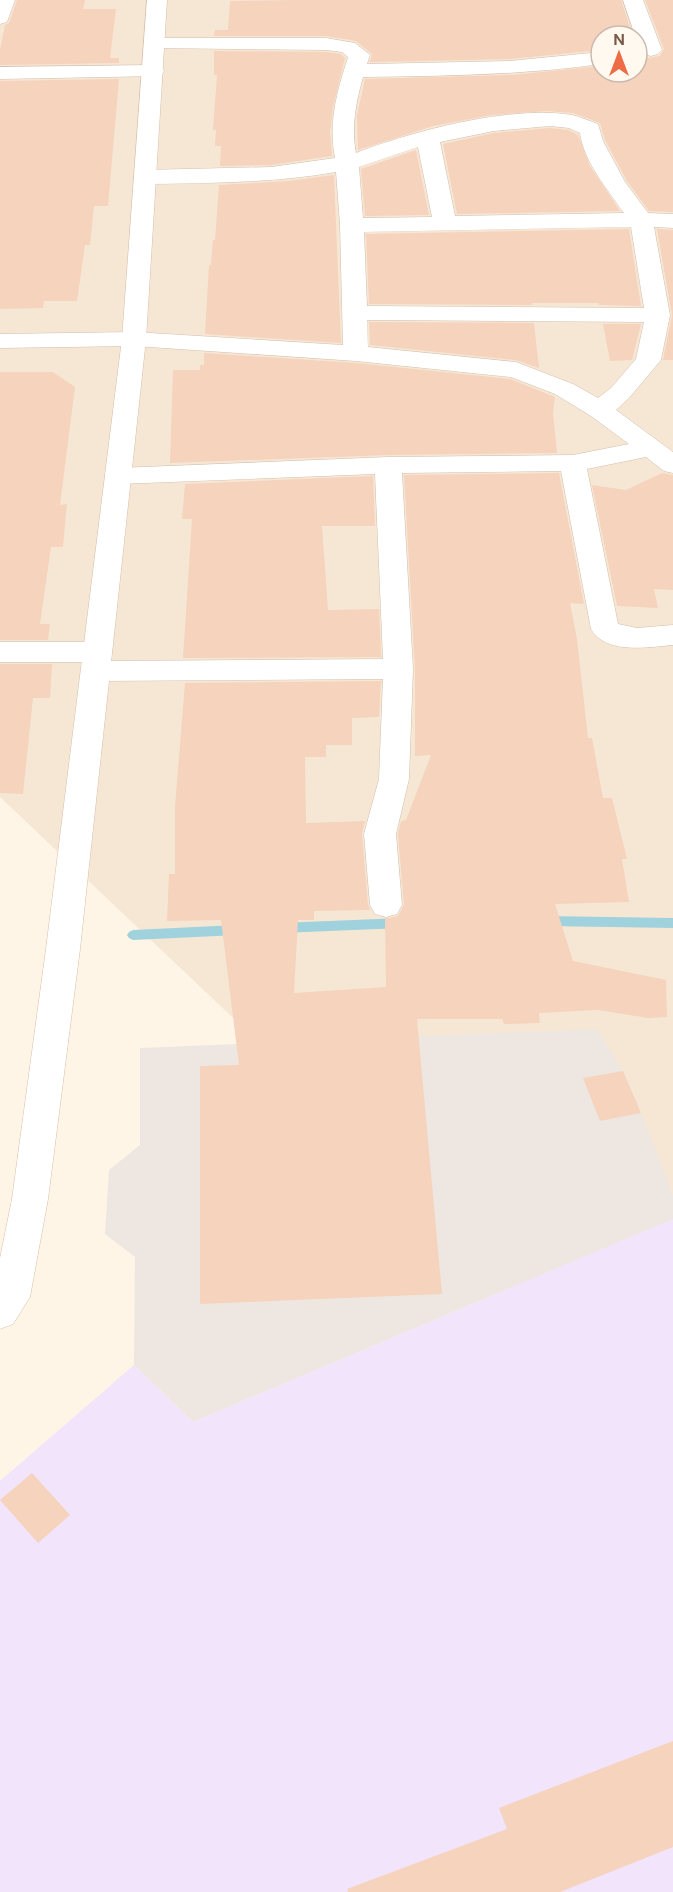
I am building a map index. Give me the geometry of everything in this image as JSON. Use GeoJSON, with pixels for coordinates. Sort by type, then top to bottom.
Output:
{"type":"FeatureCollection","features":[{"type":"Feature","properties":{"kind":"street"},"geometry":{"type":"LineString","coordinates":[[0,18],[5,0]]}},
{"type":"Feature","properties":{"kind":"street"},"geometry":{"type":"LineString","coordinates":[[0,1312],[11,1297],[30,1199],[97,661],[134,339],[157,0]]}},
{"type":"Feature","properties":{"kind":"street"},"geometry":{"type":"LineString","coordinates":[[633,0],[638,24]]}},
{"type":"Feature","properties":{"kind":"street"},"geometry":{"type":"LineString","coordinates":[[0,73],[326,44],[348,47],[359,55],[345,102],[342,137],[347,163],[352,225],[356,353]]}},
{"type":"Feature","properties":{"kind":"street"},"geometry":{"type":"LineString","coordinates":[[649,50],[673,46]]}},
{"type":"Feature","properties":{"kind":"street"},"geometry":{"type":"LineString","coordinates":[[356,71],[500,68],[589,60]]}},
{"type":"Feature","properties":{"kind":"street"},"geometry":{"type":"LineString","coordinates":[[145,177],[258,175],[347,163],[392,147],[480,126],[546,118],[582,123],[590,129],[592,141],[614,183],[641,220],[658,315],[661,359],[600,410]]}},
{"type":"Feature","properties":{"kind":"street"},"geometry":{"type":"LineString","coordinates":[[428,139],[444,224]]}},
{"type":"Feature","properties":{"kind":"street"},"geometry":{"type":"LineString","coordinates":[[352,225],[673,221]]}},
{"type":"Feature","properties":{"kind":"street"},"geometry":{"type":"LineString","coordinates":[[355,313],[658,315]]}},
{"type":"Feature","properties":{"kind":"street"},"geometry":{"type":"LineString","coordinates":[[0,341],[134,339],[356,353],[516,370],[564,388],[600,410],[673,465]]}},
{"type":"Feature","properties":{"kind":"street"},"geometry":{"type":"LineString","coordinates":[[118,476],[388,465],[573,463],[652,448]]}},
{"type":"Feature","properties":{"kind":"street"},"geometry":{"type":"LineString","coordinates":[[573,463],[604,629],[612,635],[631,637],[673,635]]}},
{"type":"Feature","properties":{"kind":"street"},"geometry":{"type":"LineString","coordinates":[[386,905],[380,834],[394,779],[398,669],[388,465]]}},
{"type":"Feature","properties":{"kind":"street"},"geometry":{"type":"LineString","coordinates":[[0,652],[97,661],[398,669]]}},
{"type":"Feature","properties":{"kind":"shaded area"},"geometry":{"type":"Polygon","coordinates":[[[0,0],[673,0],[673,1435],[0,797],[0,0]]]}},
{"type":"Feature","properties":{"kind":"shaded area"},"geometry":{"type":"Polygon","coordinates":[[[597,1029],[623,1071],[641,1113],[673,1195],[673,1219],[193,1422],[134,1365],[135,1257],[105,1234],[109,1170],[140,1145],[140,1048],[597,1029]]]}},
{"type":"Feature","properties":{"kind":"shaded area"},"geometry":{"type":"Polygon","coordinates":[[[673,1219],[673,1892],[0,1892],[0,1481],[134,1365],[193,1422],[673,1219]]]}},
{"type":"Feature","properties":{"kind":"building"},"geometry":{"type":"Polygon","coordinates":[[[17,0],[85,0],[83,9],[116,9],[110,58],[119,58],[119,63],[0,65],[0,50],[5,25],[9,23],[17,0]]]}},
{"type":"Feature","properties":{"kind":"building"},"geometry":{"type":"Polygon","coordinates":[[[621,0],[629,24],[589,24],[589,51],[510,59],[370,62],[372,54],[356,41],[326,36],[214,36],[215,30],[228,30],[230,1],[621,0]]]}},
{"type":"Feature","properties":{"kind":"building"},"geometry":{"type":"Polygon","coordinates":[[[645,0],[673,0],[673,212],[649,211],[627,181],[605,140],[600,123],[573,113],[547,111],[492,115],[433,126],[358,150],[357,115],[365,79],[512,75],[589,67],[589,84],[649,84],[649,58],[660,56],[664,49],[645,0]]]}},
{"type":"Feature","properties":{"kind":"building"},"geometry":{"type":"Polygon","coordinates":[[[214,51],[341,54],[345,58],[333,107],[330,132],[332,156],[271,165],[220,166],[221,146],[215,146],[216,130],[213,130],[217,75],[214,75],[214,51]]]}},
{"type":"Feature","properties":{"kind":"building"},"geometry":{"type":"Polygon","coordinates":[[[119,79],[108,206],[94,206],[90,245],[85,245],[77,301],[44,301],[43,308],[0,309],[0,81],[119,79]]]}},
{"type":"Feature","properties":{"kind":"building"},"geometry":{"type":"Polygon","coordinates":[[[550,128],[568,130],[578,135],[590,166],[620,211],[457,214],[443,144],[494,133],[550,128]]]}},
{"type":"Feature","properties":{"kind":"building"},"geometry":{"type":"Polygon","coordinates":[[[416,150],[429,215],[365,216],[361,169],[416,150]]]}},
{"type":"Feature","properties":{"kind":"building"},"geometry":{"type":"Polygon","coordinates":[[[334,175],[341,343],[205,334],[209,265],[211,265],[213,240],[215,240],[219,185],[289,181],[334,175]]]}},
{"type":"Feature","properties":{"kind":"building"},"geometry":{"type":"Polygon","coordinates":[[[629,229],[641,306],[599,305],[599,303],[369,304],[366,234],[629,229]]]}},
{"type":"Feature","properties":{"kind":"building"},"geometry":{"type":"Polygon","coordinates":[[[657,229],[673,230],[673,360],[663,360],[672,315],[657,229]]]}},
{"type":"Feature","properties":{"kind":"building"},"geometry":{"type":"Polygon","coordinates":[[[369,322],[534,323],[539,368],[516,360],[370,345],[369,322]]]}},
{"type":"Feature","properties":{"kind":"building"},"geometry":{"type":"Polygon","coordinates":[[[603,324],[641,324],[632,360],[610,361],[603,324]]]}},
{"type":"Feature","properties":{"kind":"building"},"geometry":{"type":"Polygon","coordinates":[[[204,353],[356,363],[510,379],[555,397],[553,413],[557,453],[388,455],[170,463],[173,370],[200,370],[200,365],[204,365],[204,353]]]}},
{"type":"Feature","properties":{"kind":"building"},"geometry":{"type":"Polygon","coordinates":[[[0,372],[53,372],[75,387],[60,505],[67,504],[63,547],[51,547],[40,624],[50,624],[48,640],[0,640],[0,372]]]}},
{"type":"Feature","properties":{"kind":"building"},"geometry":{"type":"Polygon","coordinates":[[[559,473],[584,604],[570,603],[577,639],[588,738],[592,738],[603,798],[612,798],[627,859],[622,859],[629,902],[555,904],[573,961],[666,980],[667,1017],[648,1018],[598,1010],[539,1013],[540,1023],[504,1024],[502,1019],[417,1019],[442,1294],[200,1304],[200,1066],[239,1065],[221,920],[167,921],[169,874],[175,874],[175,806],[185,683],[381,681],[379,717],[352,718],[352,745],[326,745],[326,757],[305,757],[306,823],[365,821],[362,834],[370,910],[314,911],[314,920],[298,920],[294,993],[386,987],[385,919],[398,916],[404,905],[398,834],[401,821],[406,820],[431,755],[415,756],[415,669],[404,475],[559,473]]]}},
{"type":"Feature","properties":{"kind":"building"},"geometry":{"type":"Polygon","coordinates":[[[662,473],[673,475],[673,590],[654,589],[658,608],[617,606],[592,485],[626,490],[662,473]]]}},
{"type":"Feature","properties":{"kind":"building"},"geometry":{"type":"Polygon","coordinates":[[[373,476],[375,526],[322,526],[328,610],[379,609],[381,657],[183,658],[192,519],[182,519],[185,484],[373,476]]]}},
{"type":"Feature","properties":{"kind":"building"},"geometry":{"type":"Polygon","coordinates":[[[0,664],[52,664],[50,698],[33,698],[23,794],[0,793],[0,664]]]}},
{"type":"Feature","properties":{"kind":"building"},"geometry":{"type":"Polygon","coordinates":[[[623,1071],[641,1113],[600,1121],[583,1078],[623,1071]]]}},
{"type":"Feature","properties":{"kind":"building"},"geometry":{"type":"Polygon","coordinates":[[[32,1473],[70,1515],[38,1543],[0,1500],[32,1473]]]}},
{"type":"Feature","properties":{"kind":"building"},"geometry":{"type":"Polygon","coordinates":[[[673,1741],[673,1847],[560,1892],[348,1892],[347,1889],[507,1829],[499,1808],[673,1741]]]}},
{"type":"Feature","properties":{"kind":"waterway"},"geometry":{"type":"LineString","coordinates":[[545,921],[673,923]]}},
{"type":"Feature","properties":{"kind":"waterway"},"geometry":{"type":"LineString","coordinates":[[281,928],[402,923]]}},
{"type":"Feature","properties":{"kind":"waterway"},"geometry":{"type":"LineString","coordinates":[[133,935],[237,930]]}}]}
